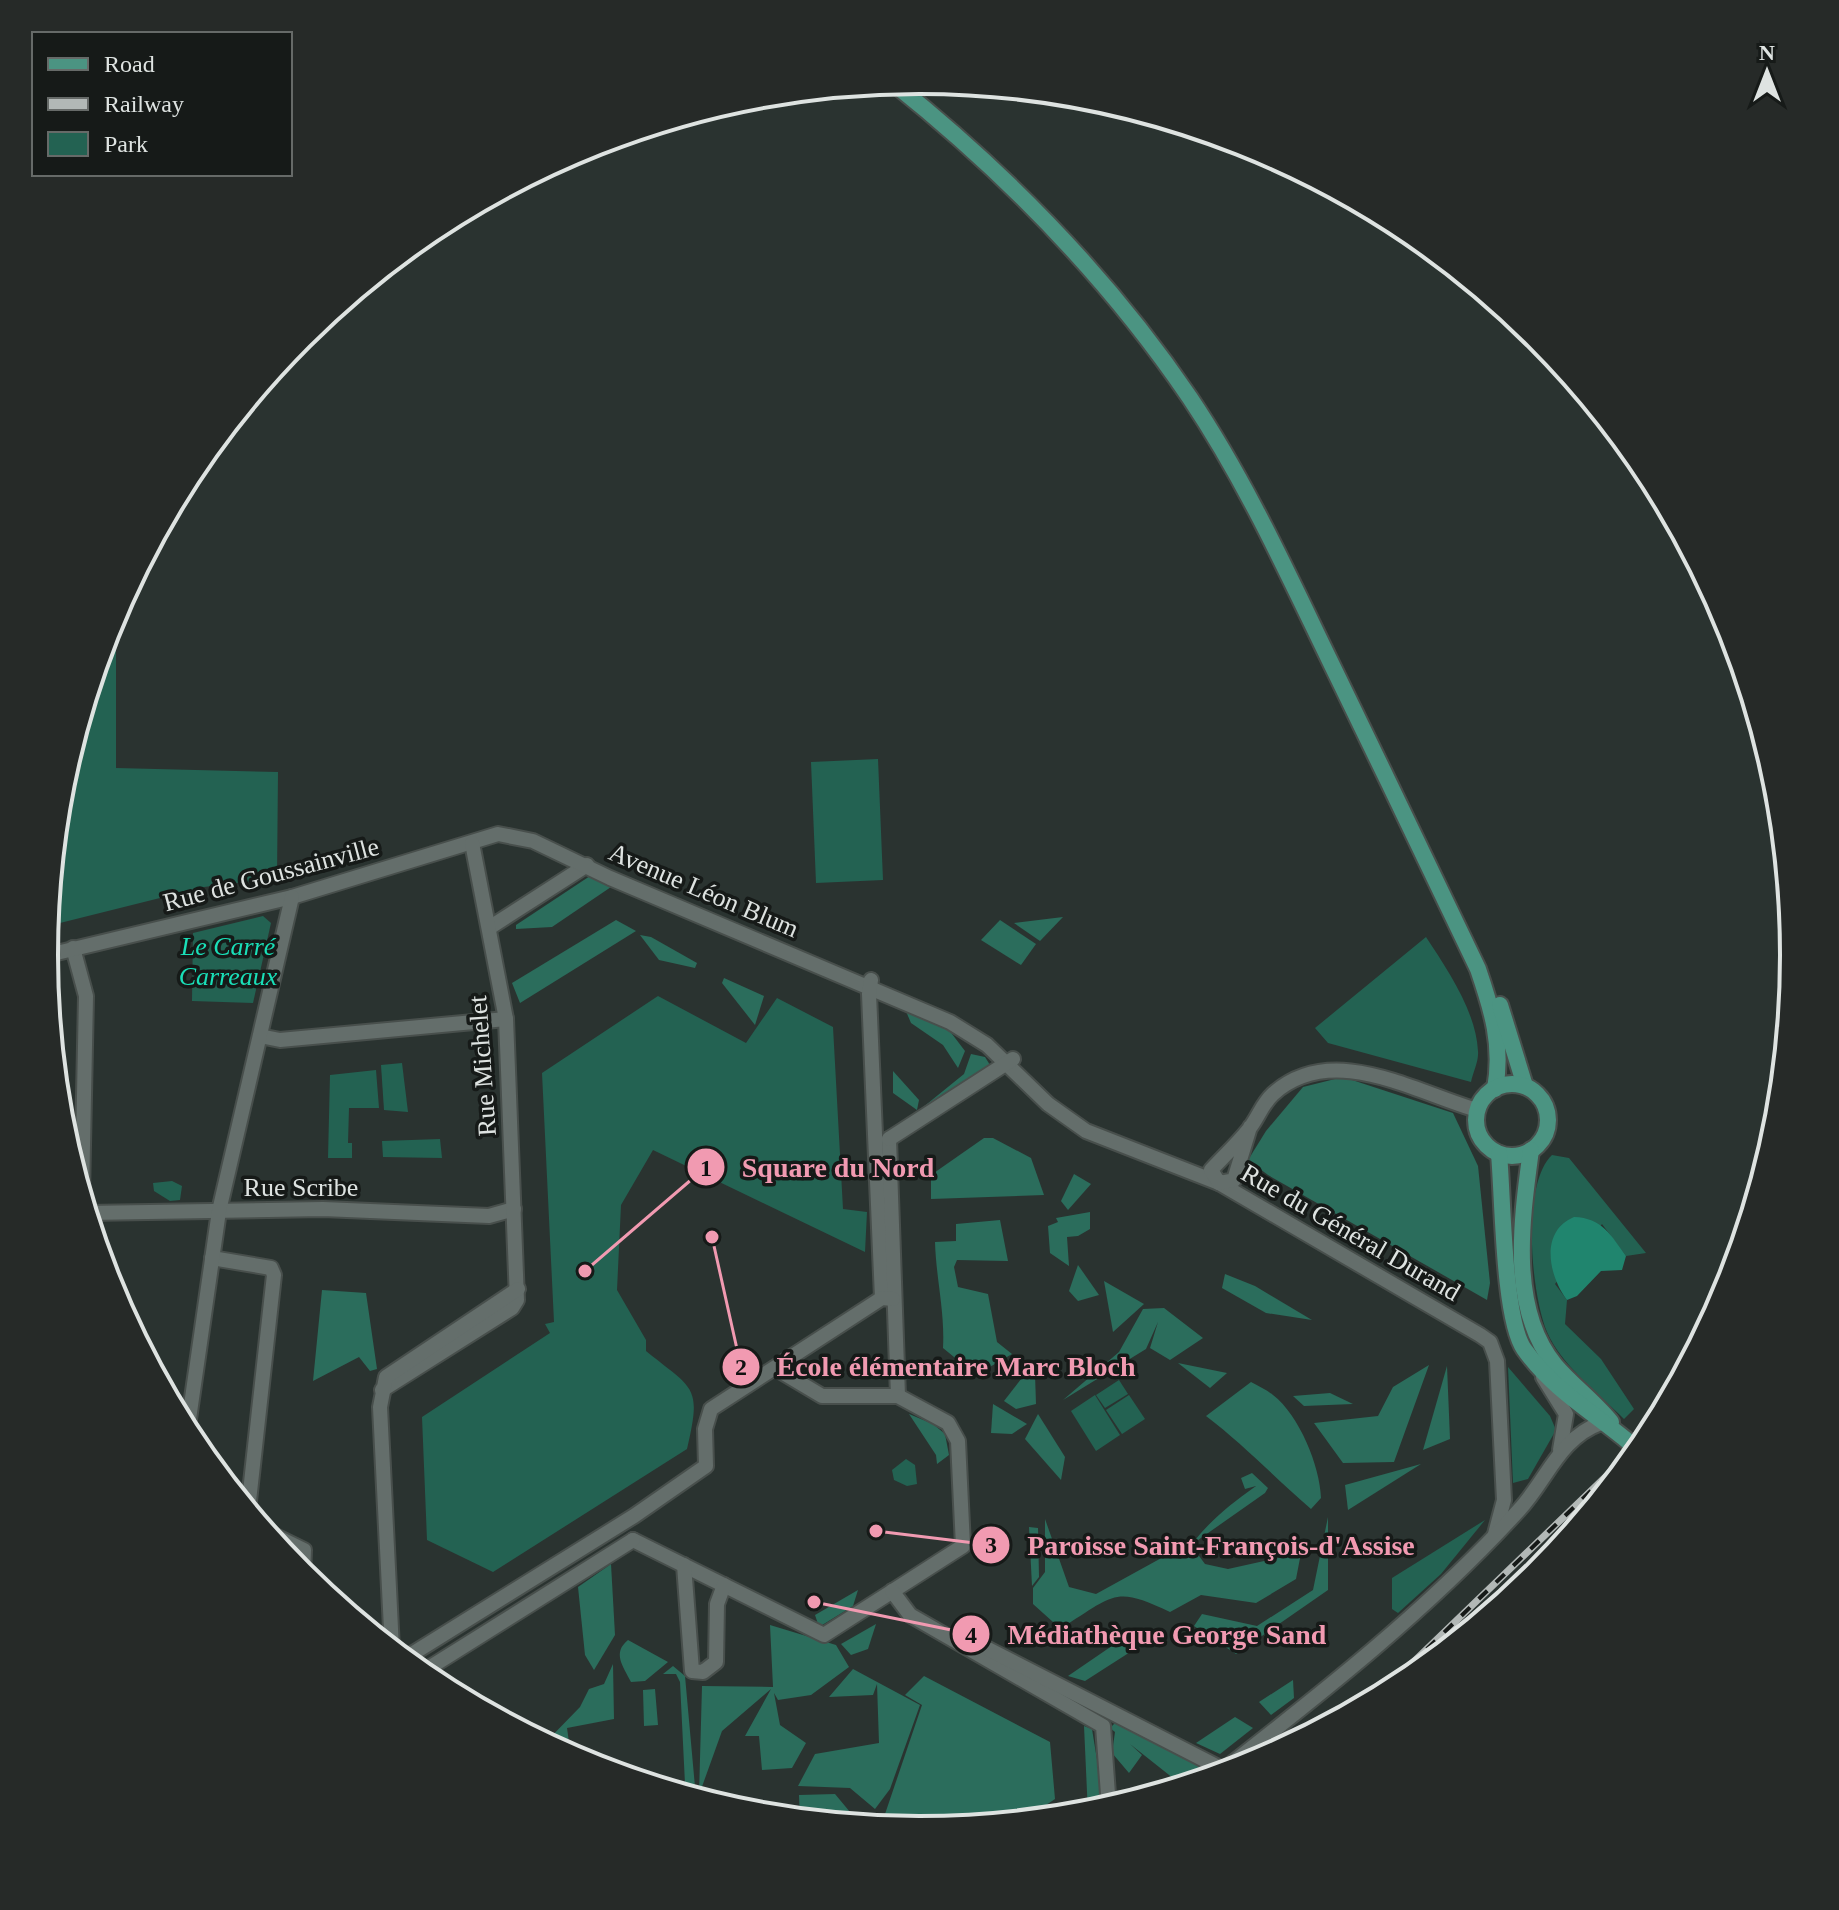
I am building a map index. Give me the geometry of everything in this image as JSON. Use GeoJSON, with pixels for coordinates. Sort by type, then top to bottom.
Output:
{"type":"FeatureCollection","features":[{"type":"Feature","properties":{"kind":"main road"},"geometry":{"type":"LineString","coordinates":[[907,94],[1031,204],[1113,297],[1190,399],[1261,519],[1478,969],[1504,1015],[1525,1086],[1542,1100],[1548,1120],[1544,1137],[1531,1150],[1510,1156],[1499,1154],[1483,1141],[1476,1121],[1477,1110],[1495,1089],[1504,1085],[1525,1086]]}},
{"type":"Feature","properties":{"kind":"main road"},"geometry":{"type":"LineString","coordinates":[[1478,969],[1497,1035],[1499,1065],[1495,1089]]}},
{"type":"Feature","properties":{"kind":"main road"},"geometry":{"type":"LineString","coordinates":[[1531,1150],[1524,1204],[1525,1294],[1539,1340],[1555,1364],[1630,1443]]}},
{"type":"Feature","properties":{"kind":"main road"},"geometry":{"type":"LineString","coordinates":[[1499,1154],[1510,1304],[1523,1347],[1578,1405],[1630,1443]]}},
{"type":"Feature","properties":{"kind":"street","name":"Rue de Goussainville"},"geometry":{"type":"LineString","coordinates":[[58,952],[292,897],[509,834]]}},
{"type":"Feature","properties":{"kind":"street","name":"Avenue Léon Blum"},"geometry":{"type":"LineString","coordinates":[[509,834],[587,865],[613,871],[956,1017],[996,1041],[1048,1104],[1086,1131],[1222,1178]]}},
{"type":"Feature","properties":{"kind":"street","name":"Rue Michelet"},"geometry":{"type":"LineString","coordinates":[[391,1635],[382,1390],[512,1308],[518,1289],[506,1019],[472,843]]}},
{"type":"Feature","properties":{"kind":"street"},"geometry":{"type":"LineString","coordinates":[[489,928],[587,865]]}},
{"type":"Feature","properties":{"kind":"street"},"geometry":{"type":"LineString","coordinates":[[190,1413],[219,1211],[292,897]]}},
{"type":"Feature","properties":{"kind":"street"},"geometry":{"type":"LineString","coordinates":[[73,948],[86,996],[83,1158]]}},
{"type":"Feature","properties":{"kind":"street"},"geometry":{"type":"LineString","coordinates":[[870,983],[882,1138],[888,1298],[898,1396]]}},
{"type":"Feature","properties":{"kind":"street"},"geometry":{"type":"LineString","coordinates":[[260,1036],[280,1040],[506,1019]]}},
{"type":"Feature","properties":{"kind":"street"},"geometry":{"type":"LineString","coordinates":[[882,1138],[1011,1060]]}},
{"type":"Feature","properties":{"kind":"street"},"geometry":{"type":"LineString","coordinates":[[1222,1178],[1269,1097],[1303,1074],[1325,1070],[1364,1074],[1477,1110]]}},
{"type":"Feature","properties":{"kind":"street"},"geometry":{"type":"LineString","coordinates":[[1222,1178],[1250,1127]]}},
{"type":"Feature","properties":{"kind":"street","name":"Rue du Général Durand"},"geometry":{"type":"LineString","coordinates":[[1222,1178],[1454,1312],[1460,1323],[1490,1342],[1496,1352],[1504,1500],[1495,1534]]}},
{"type":"Feature","properties":{"kind":"street","name":"Rue Scribe"},"geometry":{"type":"LineString","coordinates":[[98,1213],[323,1209],[489,1216],[514,1209]]}},
{"type":"Feature","properties":{"kind":"street"},"geometry":{"type":"LineString","coordinates":[[212,1258],[271,1268],[274,1275],[250,1496]]}},
{"type":"Feature","properties":{"kind":"street"},"geometry":{"type":"LineString","coordinates":[[415,1652],[634,1516],[706,1466],[705,1429],[711,1409],[888,1298]]}},
{"type":"Feature","properties":{"kind":"street"},"geometry":{"type":"LineString","coordinates":[[1523,1347],[1566,1414],[1558,1455]]}},
{"type":"Feature","properties":{"kind":"street"},"geometry":{"type":"LineString","coordinates":[[633,1540],[824,1635],[963,1546],[955,1431],[948,1423],[898,1396],[828,1397],[775,1368]]}},
{"type":"Feature","properties":{"kind":"street"},"geometry":{"type":"LineString","coordinates":[[1573,1383],[1578,1405],[1574,1436]]}},
{"type":"Feature","properties":{"kind":"street"},"geometry":{"type":"LineString","coordinates":[[1245,1752],[1412,1616],[1518,1512],[1574,1436],[1601,1423]]}},
{"type":"Feature","properties":{"kind":"street"},"geometry":{"type":"LineString","coordinates":[[1504,1500],[1522,1495],[1542,1480]]}},
{"type":"Feature","properties":{"kind":"street"},"geometry":{"type":"LineString","coordinates":[[1504,1500],[1518,1512]]}},
{"type":"Feature","properties":{"kind":"street"},"geometry":{"type":"LineString","coordinates":[[633,1540],[634,1516]]}},
{"type":"Feature","properties":{"kind":"street"},"geometry":{"type":"LineString","coordinates":[[433,1665],[633,1540]]}},
{"type":"Feature","properties":{"kind":"street"},"geometry":{"type":"LineString","coordinates":[[291,1544],[304,1550],[304,1557]]}},
{"type":"Feature","properties":{"kind":"street"},"geometry":{"type":"LineString","coordinates":[[684,1565],[689,1666],[692,1671],[703,1672],[716,1662],[717,1604],[724,1585]]}},
{"type":"Feature","properties":{"kind":"street"},"geometry":{"type":"LineString","coordinates":[[892,1591],[910,1615],[1103,1726]]}},
{"type":"Feature","properties":{"kind":"street"},"geometry":{"type":"LineString","coordinates":[[962,1643],[984,1647],[1111,1711],[1208,1766]]}},
{"type":"Feature","properties":{"kind":"street"},"geometry":{"type":"LineString","coordinates":[[1108,1795],[1103,1726],[1111,1711]]}},
{"type":"Feature","properties":{"kind":"green space"},"geometry":{"type":"Polygon","coordinates":[[[116,646],[116,768],[278,772],[277,878],[204,887],[59,923],[65,843],[75,787],[87,732],[116,646]]]}},
{"type":"Feature","properties":{"kind":"green space"},"geometry":{"type":"Polygon","coordinates":[[[878,759],[883,880],[816,883],[811,762],[878,759]]]}},
{"type":"Feature","properties":{"kind":"green space","name":"Le Carré Carreaux"},"geometry":{"type":"Polygon","coordinates":[[[263,916],[271,923],[253,1003],[192,1001],[193,933],[263,916]]]}},
{"type":"Feature","properties":{"kind":"green space"},"geometry":{"type":"Polygon","coordinates":[[[1426,937],[1459,991],[1472,1021],[1478,1055],[1471,1082],[1328,1043],[1315,1028],[1426,937]]]}},
{"type":"Feature","properties":{"kind":"green space"},"geometry":{"type":"Polygon","coordinates":[[[658,996],[746,1043],[777,998],[833,1027],[843,1209],[867,1212],[865,1252],[653,1150],[621,1205],[617,1290],[646,1340],[646,1351],[684,1382],[690,1391],[694,1412],[687,1449],[493,1572],[427,1540],[422,1417],[550,1333],[545,1324],[554,1322],[542,1073],[658,996]]]}},
{"type":"Feature","properties":{"kind":"green space"},"geometry":{"type":"Polygon","coordinates":[[[402,1063],[408,1112],[384,1110],[381,1065],[402,1063]]]}},
{"type":"Feature","properties":{"kind":"green space"},"geometry":{"type":"Polygon","coordinates":[[[376,1070],[379,1108],[349,1108],[348,1143],[352,1143],[352,1158],[328,1158],[330,1075],[376,1070]]]}},
{"type":"Feature","properties":{"kind":"green space"},"geometry":{"type":"Polygon","coordinates":[[[440,1139],[442,1158],[383,1157],[382,1141],[440,1139]]]}},
{"type":"Feature","properties":{"kind":"green space"},"geometry":{"type":"Polygon","coordinates":[[[1552,1155],[1569,1158],[1646,1253],[1626,1256],[1602,1224],[1555,1284],[1567,1300],[1565,1324],[1601,1359],[1634,1409],[1624,1419],[1562,1356],[1547,1332],[1541,1315],[1533,1267],[1533,1214],[1542,1169],[1552,1155]]]}},
{"type":"Feature","properties":{"kind":"green space"},"geometry":{"type":"Polygon","coordinates":[[[172,1181],[182,1186],[180,1200],[170,1201],[154,1191],[153,1183],[172,1181]]]}},
{"type":"Feature","properties":{"kind":"green space"},"geometry":{"type":"Polygon","coordinates":[[[1508,1367],[1550,1416],[1556,1430],[1528,1479],[1513,1483],[1508,1367]]]}},
{"type":"Feature","properties":{"kind":"green space"},"geometry":{"type":"Polygon","coordinates":[[[1119,1380],[1128,1394],[1105,1408],[1096,1395],[1119,1380]]]}},
{"type":"Feature","properties":{"kind":"green space"},"geometry":{"type":"Polygon","coordinates":[[[1095,1395],[1120,1435],[1096,1451],[1071,1411],[1095,1395]]]}},
{"type":"Feature","properties":{"kind":"green space"},"geometry":{"type":"Polygon","coordinates":[[[1129,1395],[1145,1419],[1122,1434],[1106,1410],[1129,1395]]]}},
{"type":"Feature","properties":{"kind":"green space"},"geometry":{"type":"Polygon","coordinates":[[[906,1459],[915,1465],[917,1484],[907,1486],[894,1480],[892,1470],[906,1459]]]}},
{"type":"Feature","properties":{"kind":"green space"},"geometry":{"type":"Polygon","coordinates":[[[1485,1520],[1441,1574],[1398,1613],[1392,1609],[1392,1578],[1485,1520]]]}},
{"type":"Feature","properties":{"kind":"shaded area"},"geometry":{"type":"Polygon","coordinates":[[[590,876],[611,887],[552,927],[516,929],[516,925],[590,876]]]}},
{"type":"Feature","properties":{"kind":"shaded area"},"geometry":{"type":"Polygon","coordinates":[[[1063,917],[1040,941],[1014,923],[1063,917]]]}},
{"type":"Feature","properties":{"kind":"shaded area"},"geometry":{"type":"Polygon","coordinates":[[[616,920],[636,931],[520,1003],[512,983],[616,920]]]}},
{"type":"Feature","properties":{"kind":"shaded area"},"geometry":{"type":"Polygon","coordinates":[[[1000,920],[1036,944],[1021,965],[981,940],[1000,920]]]}},
{"type":"Feature","properties":{"kind":"shaded area"},"geometry":{"type":"Polygon","coordinates":[[[640,935],[651,937],[697,963],[695,968],[659,960],[640,935]]]}},
{"type":"Feature","properties":{"kind":"shaded area"},"geometry":{"type":"Polygon","coordinates":[[[724,978],[764,996],[755,1025],[722,983],[724,978]]]}},
{"type":"Feature","properties":{"kind":"shaded area"},"geometry":{"type":"Polygon","coordinates":[[[905,1009],[949,1030],[965,1051],[958,1068],[943,1045],[911,1023],[905,1009]]]}},
{"type":"Feature","properties":{"kind":"shaded area"},"geometry":{"type":"Polygon","coordinates":[[[971,1054],[985,1057],[990,1065],[922,1108],[964,1074],[971,1054]]]}},
{"type":"Feature","properties":{"kind":"shaded area"},"geometry":{"type":"Polygon","coordinates":[[[893,1071],[919,1100],[917,1110],[893,1093],[893,1071]]]}},
{"type":"Feature","properties":{"kind":"shaded area"},"geometry":{"type":"Polygon","coordinates":[[[1343,1077],[1453,1113],[1478,1166],[1490,1283],[1487,1300],[1268,1175],[1248,1160],[1266,1131],[1303,1087],[1343,1077]]]}},
{"type":"Feature","properties":{"kind":"shaded area"},"geometry":{"type":"Polygon","coordinates":[[[984,1138],[993,1138],[1031,1158],[1044,1195],[931,1199],[931,1175],[984,1138]]]}},
{"type":"Feature","properties":{"kind":"shaded area"},"geometry":{"type":"Polygon","coordinates":[[[1074,1174],[1091,1184],[1068,1210],[1061,1201],[1074,1174]]]}},
{"type":"Feature","properties":{"kind":"shaded area"},"geometry":{"type":"Polygon","coordinates":[[[1090,1212],[1090,1229],[1078,1236],[1067,1237],[1069,1266],[1050,1253],[1048,1226],[1058,1222],[1056,1218],[1090,1212]]]}},
{"type":"Feature","properties":{"kind":"shaded area"},"geometry":{"type":"Polygon","coordinates":[[[1574,1217],[1599,1224],[1626,1256],[1622,1270],[1601,1271],[1577,1296],[1567,1300],[1555,1278],[1551,1254],[1556,1232],[1574,1217]]]}},
{"type":"Feature","properties":{"kind":"shaded area"},"geometry":{"type":"Polygon","coordinates":[[[1000,1220],[1008,1261],[957,1260],[954,1267],[958,1287],[988,1294],[997,1342],[1012,1354],[976,1375],[943,1348],[935,1242],[956,1241],[956,1224],[1000,1220]]]}},
{"type":"Feature","properties":{"kind":"shaded area"},"geometry":{"type":"Polygon","coordinates":[[[1078,1265],[1099,1295],[1078,1301],[1069,1291],[1078,1265]]]}},
{"type":"Feature","properties":{"kind":"shaded area"},"geometry":{"type":"Polygon","coordinates":[[[1225,1274],[1255,1286],[1312,1320],[1266,1313],[1222,1288],[1225,1274]]]}},
{"type":"Feature","properties":{"kind":"shaded area"},"geometry":{"type":"Polygon","coordinates":[[[1104,1281],[1144,1304],[1113,1332],[1104,1281]]]}},
{"type":"Feature","properties":{"kind":"shaded area"},"geometry":{"type":"Polygon","coordinates":[[[322,1290],[366,1293],[377,1369],[370,1371],[359,1357],[313,1381],[322,1290]]]}},
{"type":"Feature","properties":{"kind":"shaded area"},"geometry":{"type":"Polygon","coordinates":[[[1164,1308],[1203,1338],[1170,1360],[1150,1348],[1158,1322],[1146,1349],[1063,1400],[1119,1352],[1143,1309],[1164,1308]]]}},
{"type":"Feature","properties":{"kind":"shaded area"},"geometry":{"type":"Polygon","coordinates":[[[1178,1363],[1227,1373],[1210,1388],[1178,1363]]]}},
{"type":"Feature","properties":{"kind":"shaded area"},"geometry":{"type":"Polygon","coordinates":[[[1429,1365],[1394,1462],[1343,1463],[1314,1423],[1378,1416],[1393,1387],[1429,1365]]]}},
{"type":"Feature","properties":{"kind":"shaded area"},"geometry":{"type":"Polygon","coordinates":[[[1447,1366],[1450,1439],[1423,1450],[1447,1366]]]}},
{"type":"Feature","properties":{"kind":"shaded area"},"geometry":{"type":"Polygon","coordinates":[[[1025,1374],[1035,1374],[1036,1404],[1016,1409],[1004,1401],[1025,1374]]]}},
{"type":"Feature","properties":{"kind":"shaded area"},"geometry":{"type":"Polygon","coordinates":[[[1251,1382],[1271,1393],[1282,1404],[1306,1442],[1317,1471],[1321,1498],[1311,1509],[1206,1416],[1251,1382]]]}},
{"type":"Feature","properties":{"kind":"shaded area"},"geometry":{"type":"Polygon","coordinates":[[[1330,1393],[1353,1404],[1304,1406],[1293,1396],[1330,1393]]]}},
{"type":"Feature","properties":{"kind":"shaded area"},"geometry":{"type":"Polygon","coordinates":[[[993,1404],[1027,1424],[1012,1434],[991,1433],[993,1404]]]}},
{"type":"Feature","properties":{"kind":"shaded area"},"geometry":{"type":"Polygon","coordinates":[[[909,1414],[933,1424],[945,1434],[949,1455],[937,1464],[936,1455],[909,1414]]]}},
{"type":"Feature","properties":{"kind":"shaded area"},"geometry":{"type":"Polygon","coordinates":[[[1038,1414],[1065,1457],[1061,1480],[1025,1439],[1038,1414]]]}},
{"type":"Feature","properties":{"kind":"shaded area"},"geometry":{"type":"Polygon","coordinates":[[[1421,1464],[1348,1510],[1345,1485],[1421,1464]]]}},
{"type":"Feature","properties":{"kind":"shaded area"},"geometry":{"type":"Polygon","coordinates":[[[1252,1473],[1268,1488],[1265,1493],[1191,1545],[1223,1512],[1256,1486],[1245,1489],[1241,1478],[1252,1473]]]}},
{"type":"Feature","properties":{"kind":"shaded area"},"geometry":{"type":"Polygon","coordinates":[[[1328,1517],[1328,1590],[1236,1654],[1194,1626],[1202,1614],[1257,1626],[1313,1590],[1328,1517]]]}},
{"type":"Feature","properties":{"kind":"shaded area"},"geometry":{"type":"Polygon","coordinates":[[[1045,1519],[1069,1587],[1096,1594],[1165,1556],[1181,1559],[1191,1545],[1205,1564],[1228,1569],[1301,1553],[1296,1579],[1256,1603],[1201,1595],[1170,1612],[1138,1599],[1116,1597],[1095,1606],[1066,1625],[1053,1622],[1033,1604],[1033,1588],[1045,1572],[1045,1519]]]}},
{"type":"Feature","properties":{"kind":"shaded area"},"geometry":{"type":"Polygon","coordinates":[[[1029,1527],[1038,1528],[1039,1577],[1032,1586],[1029,1527]]]}},
{"type":"Feature","properties":{"kind":"shaded area"},"geometry":{"type":"Polygon","coordinates":[[[611,1564],[615,1635],[594,1670],[585,1655],[578,1587],[611,1564]]]}},
{"type":"Feature","properties":{"kind":"shaded area"},"geometry":{"type":"Polygon","coordinates":[[[858,1590],[853,1606],[819,1627],[815,1615],[858,1590]]]}},
{"type":"Feature","properties":{"kind":"shaded area"},"geometry":{"type":"Polygon","coordinates":[[[876,1624],[868,1649],[851,1655],[841,1644],[876,1624]]]}},
{"type":"Feature","properties":{"kind":"shaded area"},"geometry":{"type":"Polygon","coordinates":[[[770,1625],[836,1645],[849,1667],[811,1695],[778,1700],[774,1693],[780,1725],[806,1743],[792,1768],[762,1770],[759,1736],[745,1736],[771,1689],[722,1731],[699,1788],[702,1686],[773,1687],[770,1625]]]}},
{"type":"Feature","properties":{"kind":"shaded area"},"geometry":{"type":"Polygon","coordinates":[[[1125,1637],[1138,1647],[1085,1681],[1068,1676],[1125,1637]]]}},
{"type":"Feature","properties":{"kind":"shaded area"},"geometry":{"type":"Polygon","coordinates":[[[628,1640],[668,1662],[645,1681],[631,1682],[620,1655],[628,1640]]]}},
{"type":"Feature","properties":{"kind":"shaded area"},"geometry":{"type":"Polygon","coordinates":[[[613,1664],[614,1719],[567,1728],[569,1742],[553,1735],[580,1707],[589,1689],[604,1684],[613,1664]]]}},
{"type":"Feature","properties":{"kind":"shaded area"},"geometry":{"type":"Polygon","coordinates":[[[673,1666],[685,1676],[695,1786],[685,1783],[680,1682],[676,1674],[663,1674],[673,1666]]]}},
{"type":"Feature","properties":{"kind":"shaded area"},"geometry":{"type":"Polygon","coordinates":[[[853,1669],[920,1705],[890,1789],[875,1809],[850,1788],[798,1786],[815,1754],[879,1743],[877,1684],[873,1695],[829,1697],[853,1669]]]}},
{"type":"Feature","properties":{"kind":"shaded area"},"geometry":{"type":"Polygon","coordinates":[[[924,1676],[1050,1742],[1055,1799],[1043,1807],[976,1815],[885,1815],[922,1705],[905,1695],[924,1676]]]}},
{"type":"Feature","properties":{"kind":"shaded area"},"geometry":{"type":"Polygon","coordinates":[[[1293,1680],[1294,1698],[1271,1715],[1259,1702],[1293,1680]]]}},
{"type":"Feature","properties":{"kind":"shaded area"},"geometry":{"type":"Polygon","coordinates":[[[655,1689],[658,1725],[644,1726],[643,1690],[655,1689]]]}},
{"type":"Feature","properties":{"kind":"shaded area"},"geometry":{"type":"Polygon","coordinates":[[[1235,1717],[1253,1728],[1220,1754],[1196,1743],[1235,1717]]]}},
{"type":"Feature","properties":{"kind":"shaded area"},"geometry":{"type":"Polygon","coordinates":[[[1118,1720],[1206,1767],[1173,1778],[1130,1744],[1142,1755],[1129,1773],[1112,1753],[1115,1732],[1110,1728],[1118,1720]]]}},
{"type":"Feature","properties":{"kind":"shaded area"},"geometry":{"type":"Polygon","coordinates":[[[1084,1726],[1092,1729],[1099,1772],[1099,1797],[1087,1800],[1084,1726]]]}},
{"type":"Feature","properties":{"kind":"shaded area"},"geometry":{"type":"Polygon","coordinates":[[[835,1794],[850,1812],[868,1815],[800,1808],[799,1795],[835,1794]]]}},
{"type":"Feature","properties":{"kind":"railway"},"geometry":{"type":"LineString","coordinates":[[1422,1654],[1602,1480]]}},
{"type":"Feature","properties":{"kind":"place","name":"École élémentaire Marc Bloch"},"geometry":{"type":"Point","coordinates":[712,1237]}},
{"type":"Feature","properties":{"kind":"place","name":"Square du Nord"},"geometry":{"type":"Point","coordinates":[585,1271]}},
{"type":"Feature","properties":{"kind":"place","name":"Paroisse Saint-François-d'Assise"},"geometry":{"type":"Point","coordinates":[876,1531]}},
{"type":"Feature","properties":{"kind":"place","name":"Médiathèque George Sand"},"geometry":{"type":"Point","coordinates":[814,1602]}}]}
